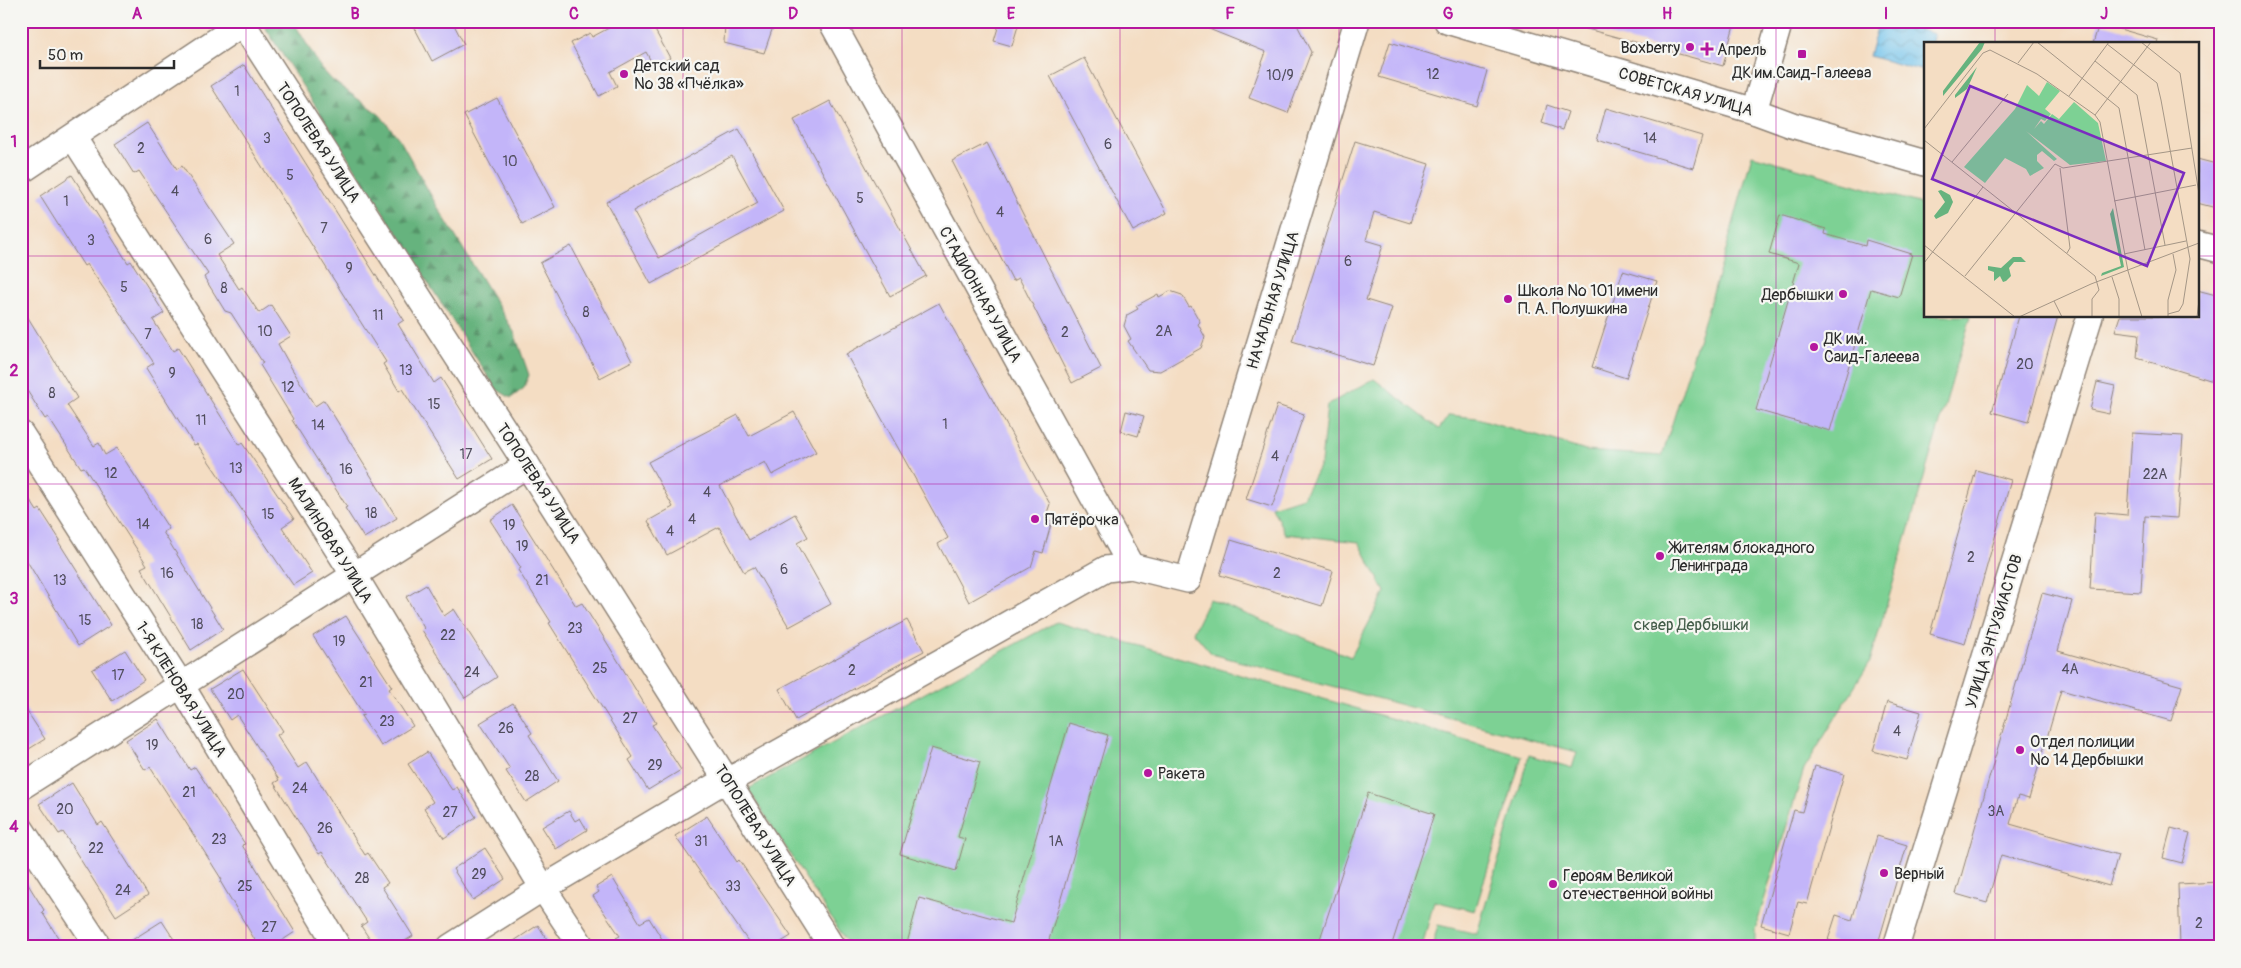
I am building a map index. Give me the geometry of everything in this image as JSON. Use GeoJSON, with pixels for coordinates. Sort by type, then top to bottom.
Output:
{"type":"FeatureCollection","features":[{"type":"Feature","properties":{"kind":"street","name":"СТАДИОННАЯ УЛИЦА"},"geometry":{"type":"LineString","coordinates":[[831,21],[1131,566]]}},
{"type":"Feature","properties":{"kind":"street","name":"НАЧАЛЬНАЯ УЛИЦА"},"geometry":{"type":"LineString","coordinates":[[1131,566],[1188,580],[1356,21]]}},
{"type":"Feature","properties":{"kind":"street","name":"СОВЕТСКАЯ УЛИЦА"},"geometry":{"type":"LineString","coordinates":[[1447,21],[1924,163]]}},
{"type":"Feature","properties":{"kind":"street"},"geometry":{"type":"LineString","coordinates":[[1754,111],[1780,21]]}},
{"type":"Feature","properties":{"kind":"street"},"geometry":{"type":"LineString","coordinates":[[21,171],[242,22]]}},
{"type":"Feature","properties":{"kind":"street","name":"ТОПОЛЕВАЯ УЛИЦА"},"geometry":{"type":"LineString","coordinates":[[242,22],[527,465],[832,947]]}},
{"type":"Feature","properties":{"kind":"street","name":"МАЛИНОВАЯ УЛИЦА"},"geometry":{"type":"LineString","coordinates":[[73,137],[354,575],[543,888],[582,947]]}},
{"type":"Feature","properties":{"kind":"street"},"geometry":{"type":"LineString","coordinates":[[2198,244],[2220,250]]}},
{"type":"Feature","properties":{"kind":"street","name":"УЛИЦА ЭНТУЗИАСТОВ"},"geometry":{"type":"LineString","coordinates":[[1896,947],[2089,318]]}},
{"type":"Feature","properties":{"kind":"street","name":"1-Я КЛЕНОВАЯ УЛИЦА"},"geometry":{"type":"LineString","coordinates":[[21,434],[181,685],[338,947]]}},
{"type":"Feature","properties":{"kind":"street"},"geometry":{"type":"LineString","coordinates":[[21,787],[527,465]]}},
{"type":"Feature","properties":{"kind":"street"},"geometry":{"type":"LineString","coordinates":[[450,947],[543,888],[715,786],[728,781],[1106,569],[1131,566]]}},
{"type":"Feature","properties":{"kind":"street"},"geometry":{"type":"LineString","coordinates":[[21,829],[99,947]]}},
{"type":"Feature","properties":{"kind":"green space"},"geometry":{"type":"Polygon","coordinates":[[[261,21],[293,21],[321,68],[332,80],[380,115],[400,140],[437,206],[514,332],[529,375],[524,388],[511,398],[496,389],[261,21]]]}},
{"type":"Feature","properties":{"kind":"green space","name":"сквер Дербышки"},"geometry":{"type":"Polygon","coordinates":[[[1752,155],[1924,205],[1924,318],[1970,318],[1870,662],[1804,769],[1755,930],[1755,947],[1432,947],[1438,925],[1477,934],[1529,755],[1572,768],[1577,752],[1212,654],[1193,632],[1209,599],[1351,657],[1385,592],[1359,542],[1285,534],[1272,507],[1303,497],[1321,463],[1327,405],[1374,379],[1439,429],[1449,415],[1477,418],[1586,451],[1662,456],[1724,257],[1752,155]]]}},
{"type":"Feature","properties":{"kind":"green space","name":"Ракета"},"geometry":{"type":"Polygon","coordinates":[[[1056,622],[1522,756],[1475,911],[1434,901],[1422,947],[850,947],[748,789],[1056,622]]]}},
{"type":"Feature","properties":{"kind":"water"},"geometry":{"type":"Polygon","coordinates":[[[1879,21],[1890,21],[1934,34],[1932,42],[1924,42],[1923,71],[1869,56],[1879,21]]]}},
{"type":"Feature","properties":{"kind":"building"},"geometry":{"type":"Polygon","coordinates":[[[411,21],[452,21],[464,44],[432,61],[411,21]]]}},
{"type":"Feature","properties":{"kind":"building"},"geometry":{"type":"Polygon","coordinates":[[[622,21],[650,21],[670,58],[654,67],[646,52],[610,72],[617,86],[599,96],[571,43],[590,33],[592,37],[622,21]]]}},
{"type":"Feature","properties":{"kind":"building"},"geometry":{"type":"Polygon","coordinates":[[[725,21],[775,21],[764,53],[724,43],[725,21]]]}},
{"type":"Feature","properties":{"kind":"building"},"geometry":{"type":"Polygon","coordinates":[[[1000,21],[1018,26],[1012,46],[994,41],[1000,21]]]}},
{"type":"Feature","properties":{"kind":"building"},"geometry":{"type":"Polygon","coordinates":[[[1189,21],[1295,21],[1311,52],[1288,113],[1249,98],[1266,52],[1189,21]]]}},
{"type":"Feature","properties":{"kind":"building"},"geometry":{"type":"Polygon","coordinates":[[[1576,21],[1735,21],[1723,66],[1576,26],[1576,21]]]}},
{"type":"Feature","properties":{"kind":"building"},"geometry":{"type":"Polygon","coordinates":[[[2099,23],[2158,40],[2158,42],[2094,42],[2099,23]]]}},
{"type":"Feature","properties":{"kind":"building"},"geometry":{"type":"Polygon","coordinates":[[[1390,42],[1487,71],[1477,106],[1379,77],[1390,42]]]}},
{"type":"Feature","properties":{"kind":"building"},"geometry":{"type":"Polygon","coordinates":[[[1084,58],[1167,213],[1133,231],[1050,76],[1084,58]]]}},
{"type":"Feature","properties":{"kind":"building"},"geometry":{"type":"Polygon","coordinates":[[[244,65],[404,320],[398,324],[434,383],[441,378],[492,459],[459,479],[402,389],[399,391],[383,364],[386,362],[211,86],[244,65]]]}},
{"type":"Feature","properties":{"kind":"building"},"geometry":{"type":"Polygon","coordinates":[[[497,98],[555,207],[522,224],[464,115],[497,98]]]}},
{"type":"Feature","properties":{"kind":"building"},"geometry":{"type":"Polygon","coordinates":[[[830,101],[926,276],[890,296],[794,120],[830,101]]]}},
{"type":"Feature","properties":{"kind":"building"},"geometry":{"type":"Polygon","coordinates":[[[1547,105],[1568,112],[1562,130],[1542,123],[1547,105]]]}},
{"type":"Feature","properties":{"kind":"building"},"geometry":{"type":"Polygon","coordinates":[[[1606,108],[1702,136],[1693,168],[1597,140],[1606,108]]]}},
{"type":"Feature","properties":{"kind":"building"},"geometry":{"type":"Polygon","coordinates":[[[147,123],[177,169],[182,166],[234,244],[217,255],[239,289],[242,287],[259,313],[271,305],[291,336],[278,344],[292,369],[315,406],[324,400],[397,518],[364,538],[260,365],[263,363],[231,313],[225,311],[204,277],[208,274],[139,171],[134,174],[115,144],[147,123]]]}},
{"type":"Feature","properties":{"kind":"building"},"geometry":{"type":"Polygon","coordinates":[[[739,129],[784,211],[651,284],[606,202],[739,129]],[[732,156],[633,211],[659,258],[758,203],[732,156]]]}},
{"type":"Feature","properties":{"kind":"building"},"geometry":{"type":"Polygon","coordinates":[[[1355,141],[1429,164],[1410,223],[1374,212],[1366,240],[1383,245],[1366,300],[1392,308],[1373,366],[1292,341],[1355,141]]]}},
{"type":"Feature","properties":{"kind":"building"},"geometry":{"type":"Polygon","coordinates":[[[987,143],[1101,368],[1072,383],[1019,278],[1013,281],[952,161],[987,143]]]}},
{"type":"Feature","properties":{"kind":"building"},"geometry":{"type":"Polygon","coordinates":[[[2198,159],[2220,165],[2220,209],[2198,203],[2198,159]]]}},
{"type":"Feature","properties":{"kind":"building"},"geometry":{"type":"Polygon","coordinates":[[[72,175],[128,263],[131,261],[164,313],[153,320],[173,351],[178,348],[239,445],[242,443],[294,519],[282,527],[312,573],[293,585],[197,444],[194,445],[146,368],[154,363],[87,264],[84,266],[40,196],[72,175]]]}},
{"type":"Feature","properties":{"kind":"building","name":"ДК им. Саид-Галеева"},"geometry":{"type":"Polygon","coordinates":[[[1780,215],[1826,229],[1825,234],[1865,246],[1866,240],[1912,254],[1899,297],[1871,289],[1830,431],[1756,410],[1799,263],[1769,254],[1780,215]]]}},
{"type":"Feature","properties":{"kind":"building"},"geometry":{"type":"Polygon","coordinates":[[[571,246],[632,361],[600,378],[540,263],[571,246]]]}},
{"type":"Feature","properties":{"kind":"building"},"geometry":{"type":"Polygon","coordinates":[[[1623,271],[1657,281],[1626,378],[1592,367],[1623,271]]]}},
{"type":"Feature","properties":{"kind":"building"},"geometry":{"type":"Polygon","coordinates":[[[2198,290],[2220,296],[2220,383],[2137,358],[2139,334],[2115,331],[2119,318],[2198,318],[2198,290]]]}},
{"type":"Feature","properties":{"kind":"building"},"geometry":{"type":"Polygon","coordinates":[[[1170,291],[1182,295],[1189,307],[1191,306],[1200,322],[1198,324],[1205,337],[1201,348],[1160,371],[1148,370],[1128,341],[1131,339],[1124,326],[1127,315],[1138,309],[1136,306],[1158,294],[1159,297],[1170,291]]]}},
{"type":"Feature","properties":{"kind":"building"},"geometry":{"type":"Polygon","coordinates":[[[939,303],[1050,504],[1045,519],[1052,521],[1043,553],[1036,551],[1031,567],[969,602],[938,544],[948,538],[846,354],[939,303]]]}},
{"type":"Feature","properties":{"kind":"building"},"geometry":{"type":"Polygon","coordinates":[[[21,306],[77,398],[67,405],[94,446],[99,443],[105,455],[117,448],[169,529],[163,532],[223,629],[191,650],[141,568],[147,565],[84,467],[81,468],[48,417],[45,419],[21,381],[21,306]]]}},
{"type":"Feature","properties":{"kind":"building"},"geometry":{"type":"Polygon","coordinates":[[[2018,318],[2057,318],[2028,422],[1992,412],[2018,318]]]}},
{"type":"Feature","properties":{"kind":"building"},"geometry":{"type":"Polygon","coordinates":[[[2097,382],[2115,386],[2109,414],[2090,410],[2097,382]]]}},
{"type":"Feature","properties":{"kind":"building"},"geometry":{"type":"Polygon","coordinates":[[[1277,405],[1304,414],[1272,507],[1246,499],[1277,405]]]}},
{"type":"Feature","properties":{"kind":"building"},"geometry":{"type":"Polygon","coordinates":[[[1126,411],[1144,416],[1138,436],[1121,431],[1126,411]]]}},
{"type":"Feature","properties":{"kind":"building"},"geometry":{"type":"Polygon","coordinates":[[[794,412],[816,452],[772,475],[765,462],[720,486],[749,540],[795,514],[808,537],[797,543],[831,604],[789,627],[754,567],[744,572],[719,527],[667,555],[648,521],[673,507],[648,462],[738,415],[749,436],[794,412]]]}},
{"type":"Feature","properties":{"kind":"building"},"geometry":{"type":"Polygon","coordinates":[[[2132,433],[2183,436],[2177,518],[2145,516],[2141,592],[2090,589],[2095,512],[2127,515],[2132,433]]]}},
{"type":"Feature","properties":{"kind":"building"},"geometry":{"type":"Polygon","coordinates":[[[1976,470],[2011,480],[1965,644],[1930,634],[1976,470]]]}},
{"type":"Feature","properties":{"kind":"building"},"geometry":{"type":"Polygon","coordinates":[[[21,486],[37,511],[40,509],[111,625],[78,646],[21,551],[21,486]]]}},
{"type":"Feature","properties":{"kind":"building"},"geometry":{"type":"Polygon","coordinates":[[[512,505],[576,606],[582,603],[656,723],[652,725],[681,770],[648,790],[629,760],[633,757],[549,623],[551,622],[518,570],[521,568],[490,520],[512,505]]]}},
{"type":"Feature","properties":{"kind":"building"},"geometry":{"type":"Polygon","coordinates":[[[1231,540],[1333,571],[1322,606],[1220,575],[1231,540]]]}},
{"type":"Feature","properties":{"kind":"building"},"geometry":{"type":"Polygon","coordinates":[[[426,585],[444,616],[454,609],[497,677],[465,698],[422,630],[424,628],[406,597],[426,585]]]}},
{"type":"Feature","properties":{"kind":"building"},"geometry":{"type":"Polygon","coordinates":[[[2042,593],[2072,601],[2058,651],[2182,686],[2171,721],[2061,690],[2029,799],[2018,796],[2010,824],[2118,855],[2109,886],[2001,855],[1987,903],[1956,894],[2042,593]]]}},
{"type":"Feature","properties":{"kind":"building"},"geometry":{"type":"Polygon","coordinates":[[[346,616],[392,687],[389,689],[413,726],[381,746],[361,716],[364,715],[313,636],[346,616]]]}},
{"type":"Feature","properties":{"kind":"building"},"geometry":{"type":"Polygon","coordinates":[[[907,620],[924,651],[796,720],[779,689],[907,620]]]}},
{"type":"Feature","properties":{"kind":"building"},"geometry":{"type":"Polygon","coordinates":[[[125,650],[144,680],[112,701],[92,670],[125,650]]]}},
{"type":"Feature","properties":{"kind":"building"},"geometry":{"type":"Polygon","coordinates":[[[243,669],[283,731],[277,735],[298,768],[307,762],[365,855],[368,853],[388,883],[382,887],[413,936],[395,947],[375,947],[361,926],[367,922],[322,852],[319,854],[274,783],[279,780],[237,715],[230,720],[210,689],[243,669]]]}},
{"type":"Feature","properties":{"kind":"building"},"geometry":{"type":"Polygon","coordinates":[[[21,702],[45,739],[21,754],[21,702]]]}},
{"type":"Feature","properties":{"kind":"building"},"geometry":{"type":"Polygon","coordinates":[[[1887,702],[1921,712],[1907,760],[1873,751],[1887,702]]]}},
{"type":"Feature","properties":{"kind":"building"},"geometry":{"type":"Polygon","coordinates":[[[513,703],[532,733],[529,735],[558,781],[526,802],[506,771],[510,769],[480,723],[513,703]]]}},
{"type":"Feature","properties":{"kind":"building"},"geometry":{"type":"Polygon","coordinates":[[[158,719],[190,770],[195,767],[245,844],[242,845],[295,932],[272,947],[259,947],[220,881],[222,880],[183,818],[150,767],[145,770],[126,740],[158,719]]]}},
{"type":"Feature","properties":{"kind":"building"},"geometry":{"type":"Polygon","coordinates":[[[1069,723],[1108,735],[1047,947],[906,947],[919,898],[1011,923],[1069,723]]]}},
{"type":"Feature","properties":{"kind":"building"},"geometry":{"type":"Polygon","coordinates":[[[931,748],[980,762],[958,837],[965,839],[956,871],[900,854],[931,748]]]}},
{"type":"Feature","properties":{"kind":"building"},"geometry":{"type":"Polygon","coordinates":[[[427,752],[452,790],[457,787],[476,817],[444,838],[424,808],[433,802],[408,764],[427,752]]]}},
{"type":"Feature","properties":{"kind":"building"},"geometry":{"type":"Polygon","coordinates":[[[1815,766],[1844,774],[1807,904],[1798,902],[1789,933],[1761,925],[1794,810],[1802,812],[1815,766]]]}},
{"type":"Feature","properties":{"kind":"building"},"geometry":{"type":"Polygon","coordinates":[[[72,783],[98,825],[102,822],[148,895],[116,916],[63,832],[59,834],[39,804],[72,783]]]}},
{"type":"Feature","properties":{"kind":"building"},"geometry":{"type":"Polygon","coordinates":[[[1368,793],[1434,814],[1391,947],[1333,947],[1319,942],[1368,793]]]}},
{"type":"Feature","properties":{"kind":"building"},"geometry":{"type":"Polygon","coordinates":[[[569,811],[575,821],[580,818],[587,830],[556,849],[542,827],[569,811]]]}},
{"type":"Feature","properties":{"kind":"building"},"geometry":{"type":"Polygon","coordinates":[[[707,816],[737,862],[739,860],[791,936],[773,947],[752,947],[675,836],[707,816]]]}},
{"type":"Feature","properties":{"kind":"building"},"geometry":{"type":"Polygon","coordinates":[[[2171,828],[2190,833],[2182,863],[2163,858],[2171,828]]]}},
{"type":"Feature","properties":{"kind":"building"},"geometry":{"type":"Polygon","coordinates":[[[1877,836],[1907,845],[1877,947],[1852,947],[1828,940],[1836,915],[1852,920],[1877,836]]]}},
{"type":"Feature","properties":{"kind":"building"},"geometry":{"type":"Polygon","coordinates":[[[485,848],[505,879],[473,900],[453,869],[485,848]]]}},
{"type":"Feature","properties":{"kind":"building"},"geometry":{"type":"Polygon","coordinates":[[[21,873],[44,910],[42,912],[64,947],[21,947],[21,873]]]}},
{"type":"Feature","properties":{"kind":"building"},"geometry":{"type":"Polygon","coordinates":[[[612,877],[640,923],[649,918],[667,947],[622,947],[616,938],[620,936],[593,896],[599,892],[596,887],[612,877]]]}},
{"type":"Feature","properties":{"kind":"building"},"geometry":{"type":"Polygon","coordinates":[[[2219,882],[2220,947],[2180,947],[2178,884],[2219,882]]]}},
{"type":"Feature","properties":{"kind":"building"},"geometry":{"type":"Polygon","coordinates":[[[162,921],[179,947],[121,947],[162,921]]]}},
{"type":"Feature","properties":{"kind":"building"},"geometry":{"type":"Polygon","coordinates":[[[538,925],[552,947],[505,947],[538,925]]]}},
{"type":"Feature","properties":{"kind":"place","name":"Boxberry"},"geometry":{"type":"Point","coordinates":[1690,47]}},
{"type":"Feature","properties":{"kind":"place","name":"Апрель"},"geometry":{"type":"Point","coordinates":[1707,49]}},
{"type":"Feature","properties":{"kind":"place","name":"ДК им.Саид-Галеева"},"geometry":{"type":"Point","coordinates":[1802,54]}},
{"type":"Feature","properties":{"kind":"place","name":"Детский сад № 38 «Пчёлка»"},"geometry":{"type":"Point","coordinates":[624,74]}},
{"type":"Feature","properties":{"kind":"place","name":"Дербышки"},"geometry":{"type":"Point","coordinates":[1843,294]}},
{"type":"Feature","properties":{"kind":"place","name":"Школа № 101 имени П. А. Полушкина"},"geometry":{"type":"Point","coordinates":[1508,299]}},
{"type":"Feature","properties":{"kind":"place","name":"ДК им. Саид-Галеева"},"geometry":{"type":"Point","coordinates":[1814,347]}},
{"type":"Feature","properties":{"kind":"place","name":"Пятёрочка"},"geometry":{"type":"Point","coordinates":[1035,519]}},
{"type":"Feature","properties":{"kind":"place","name":"Жителям блокадного Ленинграда"},"geometry":{"type":"Point","coordinates":[1660,556]}},
{"type":"Feature","properties":{"kind":"place","name":"Отдел полиции № 14 Дербышки"},"geometry":{"type":"Point","coordinates":[2020,750]}},
{"type":"Feature","properties":{"kind":"place","name":"Ракета"},"geometry":{"type":"Point","coordinates":[1148,773]}},
{"type":"Feature","properties":{"kind":"place","name":"Верный"},"geometry":{"type":"Point","coordinates":[1884,873]}},
{"type":"Feature","properties":{"kind":"place","name":"Героям Великой отечественной войны"},"geometry":{"type":"Point","coordinates":[1553,884]}}]}
